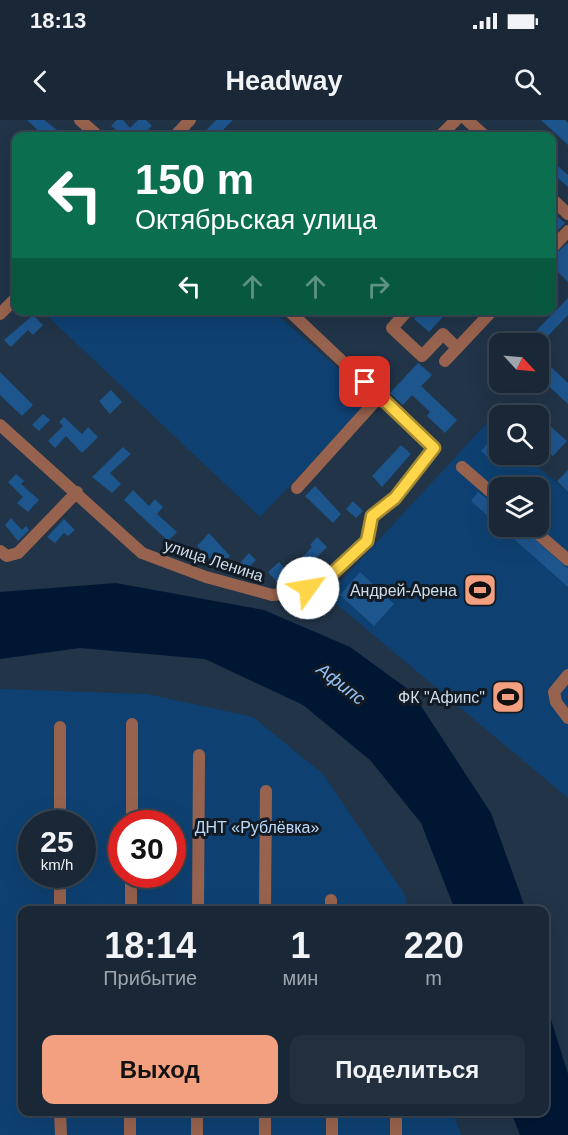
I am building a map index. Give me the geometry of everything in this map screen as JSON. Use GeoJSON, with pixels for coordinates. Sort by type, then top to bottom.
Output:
{"type":"FeatureCollection","features":[{"type":"Feature","properties":{"kind":"street"},"geometry":{"type":"LineString","coordinates":[[80,120],[94,132]]}},
{"type":"Feature","properties":{"kind":"street"},"geometry":{"type":"LineString","coordinates":[[179,132],[190,120]]}},
{"type":"Feature","properties":{"kind":"street"},"geometry":{"type":"LineString","coordinates":[[444,132],[456,120]]}},
{"type":"Feature","properties":{"kind":"street"},"geometry":{"type":"LineString","coordinates":[[467,120],[480,132]]}},
{"type":"Feature","properties":{"kind":"street"},"geometry":{"type":"LineString","coordinates":[[556,204],[568,214]]}},
{"type":"Feature","properties":{"kind":"street"},"geometry":{"type":"LineString","coordinates":[[556,244],[568,231]]}},
{"type":"Feature","properties":{"kind":"street"},"geometry":{"type":"LineString","coordinates":[[0,314],[12,302]]}},
{"type":"Feature","properties":{"kind":"street"},"geometry":{"type":"LineString","coordinates":[[293,315],[380,396],[297,488]]}},
{"type":"Feature","properties":{"kind":"street"},"geometry":{"type":"LineString","coordinates":[[404,315],[392,328],[422,356],[443,334],[457,348]]}},
{"type":"Feature","properties":{"kind":"street"},"geometry":{"type":"LineString","coordinates":[[446,361],[488,315]]}},
{"type":"Feature","properties":{"kind":"street","name":"улица Ленина"},"geometry":{"type":"LineString","coordinates":[[0,425],[142,553],[206,577],[272,595],[294,594],[323,582],[367,541],[372,516],[395,498],[434,448],[380,396]]}},
{"type":"Feature","properties":{"kind":"street"},"geometry":{"type":"LineString","coordinates":[[462,467],[489,490]]}},
{"type":"Feature","properties":{"kind":"street"},"geometry":{"type":"LineString","coordinates":[[0,551],[7,556],[18,553],[77,492]]}},
{"type":"Feature","properties":{"kind":"street"},"geometry":{"type":"LineString","coordinates":[[542,537],[568,560]]}},
{"type":"Feature","properties":{"kind":"street"},"geometry":{"type":"LineString","coordinates":[[568,675],[554,692],[556,702],[568,718]]}},
{"type":"Feature","properties":{"kind":"street"},"geometry":{"type":"LineString","coordinates":[[132,724],[132,810]]}},
{"type":"Feature","properties":{"kind":"street"},"geometry":{"type":"LineString","coordinates":[[60,727],[60,810]]}},
{"type":"Feature","properties":{"kind":"street"},"geometry":{"type":"LineString","coordinates":[[198,755],[198,906]]}},
{"type":"Feature","properties":{"kind":"street"},"geometry":{"type":"LineString","coordinates":[[266,791],[266,906]]}},
{"type":"Feature","properties":{"kind":"street"},"geometry":{"type":"LineString","coordinates":[[60,888],[60,906]]}},
{"type":"Feature","properties":{"kind":"street"},"geometry":{"type":"LineString","coordinates":[[131,888],[131,906]]}},
{"type":"Feature","properties":{"kind":"street"},"geometry":{"type":"LineString","coordinates":[[60,1116],[61,1135]]}},
{"type":"Feature","properties":{"kind":"street"},"geometry":{"type":"LineString","coordinates":[[130,1116],[130,1135]]}},
{"type":"Feature","properties":{"kind":"street"},"geometry":{"type":"LineString","coordinates":[[197,1116],[197,1135]]}},
{"type":"Feature","properties":{"kind":"street"},"geometry":{"type":"LineString","coordinates":[[265,1116],[265,1135]]}},
{"type":"Feature","properties":{"kind":"street"},"geometry":{"type":"LineString","coordinates":[[332,1116],[332,1135]]}},
{"type":"Feature","properties":{"kind":"street"},"geometry":{"type":"LineString","coordinates":[[396,1116],[396,1135]]}},
{"type":"Feature","properties":{"kind":"green space"},"geometry":{"type":"Polygon","coordinates":[[[46,315],[278,315],[372,399],[260,517],[46,315]]]}},
{"type":"Feature","properties":{"kind":"green space","name":"ФК \"Афипс\""},"geometry":{"type":"Polygon","coordinates":[[[486,424],[489,427],[489,465],[535,465],[568,492],[568,798],[327,596],[486,424]]]}},
{"type":"Feature","properties":{"kind":"green space","name":"ДНТ «Рублёвка»"},"geometry":{"type":"Polygon","coordinates":[[[0,689],[147,694],[253,717],[323,774],[405,895],[407,906],[18,906],[18,1116],[454,1116],[461,1135],[0,1135],[0,689]]]}},
{"type":"Feature","properties":{"kind":"water","name":"Афипс"},"geometry":{"type":"Polygon","coordinates":[[[116,583],[264,610],[350,647],[412,692],[491,813],[525,906],[453,906],[421,823],[370,760],[303,705],[205,659],[80,648],[0,659],[0,592],[116,583]]]}},
{"type":"Feature","properties":{"kind":"water"},"geometry":{"type":"Polygon","coordinates":[[[549,1013],[568,1074],[568,1135],[520,1135],[513,1116],[549,1116],[549,1013]]]}},
{"type":"Feature","properties":{"kind":"building"},"geometry":{"type":"Polygon","coordinates":[[[27,120],[44,120],[60,132],[40,132],[27,120]]]}},
{"type":"Feature","properties":{"kind":"building"},"geometry":{"type":"Polygon","coordinates":[[[117,120],[123,120],[130,128],[138,120],[146,120],[152,126],[145,132],[119,132],[111,126],[117,120]]]}},
{"type":"Feature","properties":{"kind":"building"},"geometry":{"type":"Polygon","coordinates":[[[216,120],[233,120],[221,132],[205,132],[216,120]]]}},
{"type":"Feature","properties":{"kind":"building"},"geometry":{"type":"Polygon","coordinates":[[[541,120],[565,120],[568,123],[568,145],[556,132],[541,120]]]}},
{"type":"Feature","properties":{"kind":"building"},"geometry":{"type":"Polygon","coordinates":[[[556,164],[568,175],[568,187],[556,176],[556,164]]]}},
{"type":"Feature","properties":{"kind":"building"},"geometry":{"type":"Polygon","coordinates":[[[556,215],[565,223],[556,232],[556,215]]]}},
{"type":"Feature","properties":{"kind":"building"},"geometry":{"type":"Polygon","coordinates":[[[568,243],[568,282],[556,270],[556,253],[568,243]]]}},
{"type":"Feature","properties":{"kind":"building"},"geometry":{"type":"Polygon","coordinates":[[[568,298],[568,315],[549,335],[535,332],[552,315],[556,315],[556,310],[568,298]]]}},
{"type":"Feature","properties":{"kind":"building"},"geometry":{"type":"Polygon","coordinates":[[[33,315],[43,325],[33,335],[28,330],[11,347],[4,340],[33,315]]]}},
{"type":"Feature","properties":{"kind":"building"},"geometry":{"type":"Polygon","coordinates":[[[418,315],[444,315],[429,332],[414,319],[418,315]]]}},
{"type":"Feature","properties":{"kind":"building"},"geometry":{"type":"Polygon","coordinates":[[[418,363],[432,375],[421,386],[457,420],[445,433],[427,416],[430,412],[412,395],[403,405],[390,393],[418,363]]]}},
{"type":"Feature","properties":{"kind":"building"},"geometry":{"type":"Polygon","coordinates":[[[549,365],[568,383],[568,404],[549,386],[549,365]]]}},
{"type":"Feature","properties":{"kind":"building"},"geometry":{"type":"Polygon","coordinates":[[[0,372],[33,405],[22,416],[0,395],[0,372]]]}},
{"type":"Feature","properties":{"kind":"building"},"geometry":{"type":"Polygon","coordinates":[[[111,390],[122,402],[110,414],[99,401],[111,390]]]}},
{"type":"Feature","properties":{"kind":"building"},"geometry":{"type":"Polygon","coordinates":[[[43,414],[50,420],[39,431],[32,425],[43,414]]]}},
{"type":"Feature","properties":{"kind":"building"},"geometry":{"type":"Polygon","coordinates":[[[64,417],[82,434],[88,427],[98,437],[82,453],[66,436],[55,448],[48,441],[63,426],[59,422],[64,417]]]}},
{"type":"Feature","properties":{"kind":"building"},"geometry":{"type":"Polygon","coordinates":[[[549,425],[567,441],[553,456],[549,453],[549,425]]]}},
{"type":"Feature","properties":{"kind":"building"},"geometry":{"type":"Polygon","coordinates":[[[489,442],[489,458],[481,451],[489,442]]]}},
{"type":"Feature","properties":{"kind":"building"},"geometry":{"type":"Polygon","coordinates":[[[401,445],[411,454],[382,487],[372,476],[401,445]]]}},
{"type":"Feature","properties":{"kind":"building"},"geometry":{"type":"Polygon","coordinates":[[[123,447],[131,454],[110,473],[121,484],[112,493],[92,477],[123,447]]]}},
{"type":"Feature","properties":{"kind":"building"},"geometry":{"type":"Polygon","coordinates":[[[568,470],[568,492],[557,481],[568,470]]]}},
{"type":"Feature","properties":{"kind":"building"},"geometry":{"type":"Polygon","coordinates":[[[16,474],[24,481],[21,484],[39,500],[28,512],[17,503],[23,497],[8,482],[16,474]]]}},
{"type":"Feature","properties":{"kind":"building"},"geometry":{"type":"Polygon","coordinates":[[[315,486],[341,514],[333,523],[305,496],[315,486]]]}},
{"type":"Feature","properties":{"kind":"building"},"geometry":{"type":"Polygon","coordinates":[[[133,490],[149,506],[155,499],[163,507],[157,514],[177,532],[168,541],[124,500],[133,490]]]}},
{"type":"Feature","properties":{"kind":"building"},"geometry":{"type":"Polygon","coordinates":[[[478,492],[489,500],[489,517],[471,501],[478,492]]]}},
{"type":"Feature","properties":{"kind":"building"},"geometry":{"type":"Polygon","coordinates":[[[353,501],[363,511],[356,518],[346,509],[353,501]]]}},
{"type":"Feature","properties":{"kind":"building"},"geometry":{"type":"Polygon","coordinates":[[[11,518],[22,530],[26,526],[29,530],[18,541],[5,525],[11,518]]]}},
{"type":"Feature","properties":{"kind":"building"},"geometry":{"type":"Polygon","coordinates":[[[64,519],[75,530],[68,536],[64,533],[55,543],[47,537],[64,519]]]}},
{"type":"Feature","properties":{"kind":"building"},"geometry":{"type":"Polygon","coordinates":[[[209,533],[230,556],[219,568],[197,546],[209,533]]]}},
{"type":"Feature","properties":{"kind":"building"},"geometry":{"type":"Polygon","coordinates":[[[317,537],[327,547],[303,572],[295,565],[312,547],[310,545],[317,537]]]}},
{"type":"Feature","properties":{"kind":"building"},"geometry":{"type":"Polygon","coordinates":[[[512,537],[532,537],[568,569],[568,587],[512,537]]]}},
{"type":"Feature","properties":{"kind":"building"},"geometry":{"type":"Polygon","coordinates":[[[249,553],[256,560],[246,570],[239,564],[249,553]]]}},
{"type":"Feature","properties":{"kind":"building"},"geometry":{"type":"Polygon","coordinates":[[[279,562],[289,573],[278,583],[268,572],[279,562]]]}},
{"type":"Feature","properties":{"kind":"building"},"geometry":{"type":"Polygon","coordinates":[[[360,572],[394,604],[374,626],[340,595],[360,572]]]}},
{"type":"Feature","properties":{"kind":"place","name":"Андрей-Арена"},"geometry":{"type":"Point","coordinates":[480,590]}},
{"type":"Feature","properties":{"kind":"place","name":"ФК \"Афипс\""},"geometry":{"type":"Point","coordinates":[508,697]}},
{"type":"Feature","properties":{"kind":"route"},"geometry":{"type":"LineString","coordinates":[[308,588],[323,582],[367,541],[372,516],[395,498],[434,448],[365,382]]}}]}
